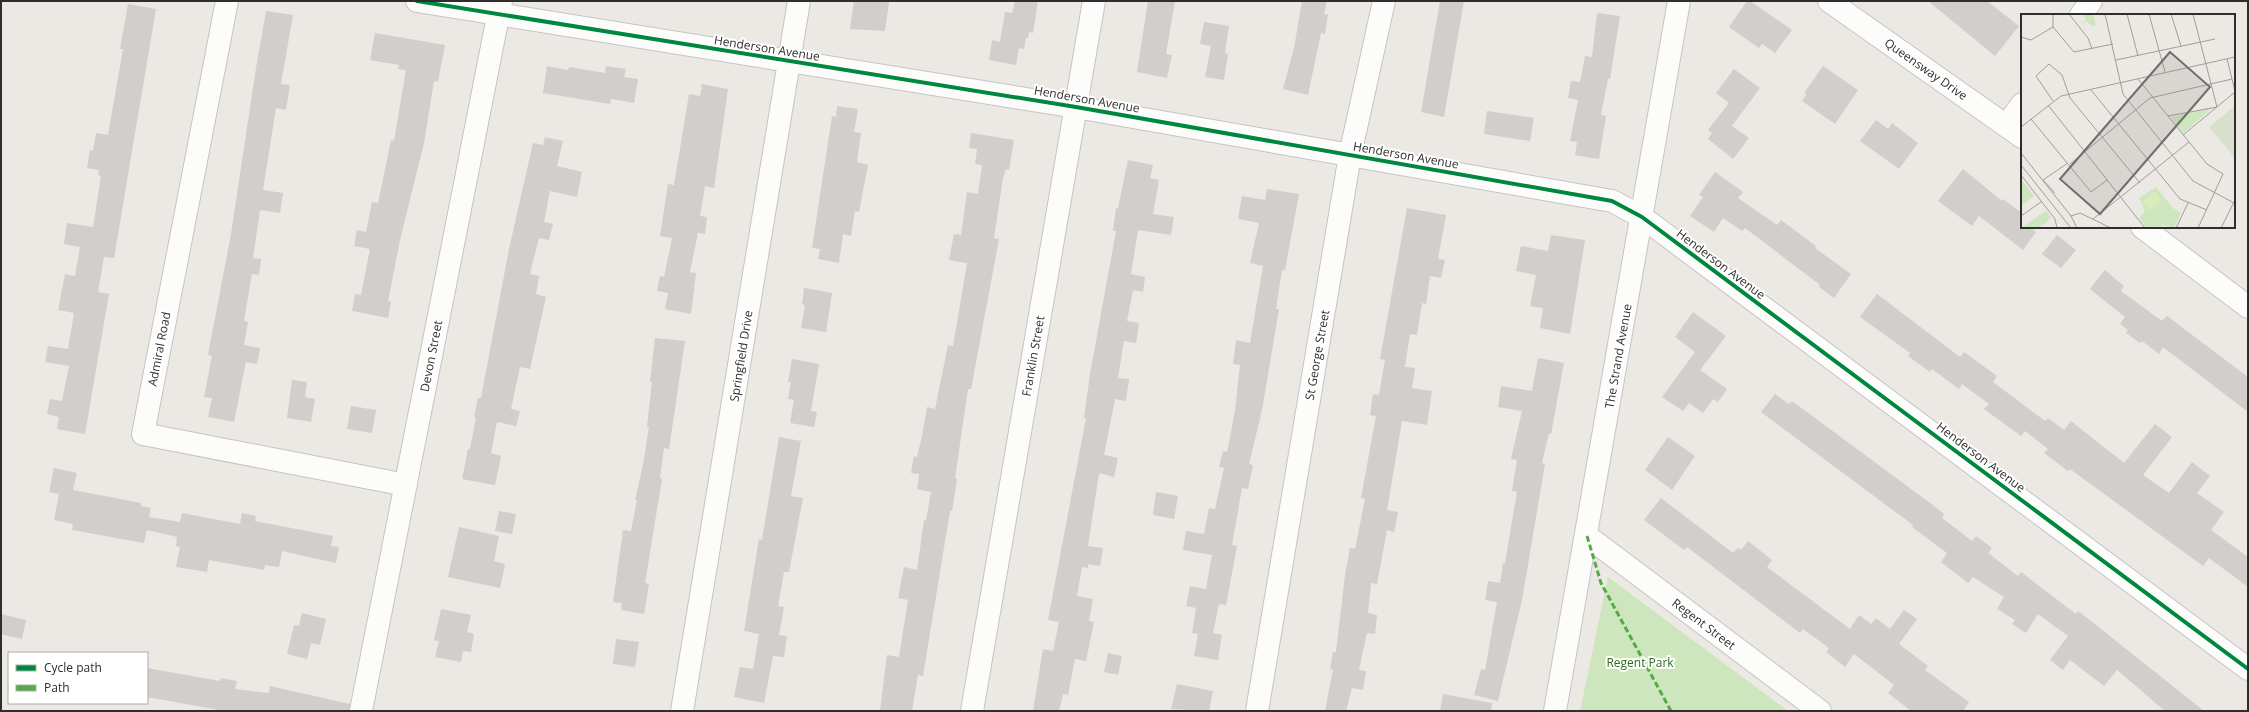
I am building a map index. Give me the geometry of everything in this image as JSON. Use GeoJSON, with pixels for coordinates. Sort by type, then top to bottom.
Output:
{"type":"FeatureCollection","features":[{"type":"Feature","properties":{"kind":"street","name":"Admiral Road"},"geometry":{"type":"LineString","coordinates":[[227,1],[143,434],[406,485]]}},
{"type":"Feature","properties":{"kind":"street","name":"Henderson Avenue"},"geometry":{"type":"LineString","coordinates":[[417,1],[500,7],[789,62],[1076,107],[1612,201],[1642,217],[2248,669]]}},
{"type":"Feature","properties":{"kind":"street","name":"Springfield Drive"},"geometry":{"type":"LineString","coordinates":[[682,711],[800,1]]}},
{"type":"Feature","properties":{"kind":"street","name":"Franklin Street"},"geometry":{"type":"LineString","coordinates":[[972,711],[1094,1]]}},
{"type":"Feature","properties":{"kind":"street","name":"St George Street"},"geometry":{"type":"LineString","coordinates":[[1257,711],[1350,155],[1384,1]]}},
{"type":"Feature","properties":{"kind":"street","name":"The Strand Avenue"},"geometry":{"type":"LineString","coordinates":[[1555,711],[1588,536],[1680,1]]}},
{"type":"Feature","properties":{"kind":"street","name":"Queensway Drive"},"geometry":{"type":"LineString","coordinates":[[1829,1],[2014,131]]}},
{"type":"Feature","properties":{"kind":"street"},"geometry":{"type":"LineString","coordinates":[[2082,14],[2091,1]]}},
{"type":"Feature","properties":{"kind":"street","name":"Devon Street"},"geometry":{"type":"LineString","coordinates":[[361,711],[500,7]]}},
{"type":"Feature","properties":{"kind":"street"},"geometry":{"type":"LineString","coordinates":[[2014,131],[2021,107]]}},
{"type":"Feature","properties":{"kind":"street"},"geometry":{"type":"LineString","coordinates":[[2143,228],[2248,307]]}},
{"type":"Feature","properties":{"kind":"street","name":"Regent Street"},"geometry":{"type":"LineString","coordinates":[[1588,536],[1820,711]]}},
{"type":"Feature","properties":{"kind":"green space","name":"Regent Park"},"geometry":{"type":"Polygon","coordinates":[[[1608,577],[1788,711],[1580,711],[1608,577]]]}},
{"type":"Feature","properties":{"kind":"building"},"geometry":{"type":"Polygon","coordinates":[[[854,1],[889,2],[885,31],[850,29],[854,1]]]}},
{"type":"Feature","properties":{"kind":"building"},"geometry":{"type":"Polygon","coordinates":[[[1015,1],[1038,1],[1033,33],[1029,32],[1024,49],[1019,48],[1016,65],[989,60],[992,40],[1000,42],[1005,12],[1012,13],[1015,1]]]}},
{"type":"Feature","properties":{"kind":"building"},"geometry":{"type":"Polygon","coordinates":[[[1148,1],[1175,1],[1166,54],[1172,55],[1167,78],[1137,72],[1148,1]]]}},
{"type":"Feature","properties":{"kind":"building"},"geometry":{"type":"Polygon","coordinates":[[[1302,1],[1327,1],[1324,14],[1328,15],[1325,34],[1321,33],[1308,95],[1283,89],[1294,48],[1302,1]]]}},
{"type":"Feature","properties":{"kind":"building"},"geometry":{"type":"Polygon","coordinates":[[[1440,1],[1464,1],[1444,117],[1421,112],[1440,1]]]}},
{"type":"Feature","properties":{"kind":"building"},"geometry":{"type":"Polygon","coordinates":[[[1747,1],[1750,1],[1792,30],[1775,53],[1762,44],[1759,48],[1729,27],[1747,1]]]}},
{"type":"Feature","properties":{"kind":"building"},"geometry":{"type":"Polygon","coordinates":[[[1928,1],[1987,1],[2019,26],[1995,56],[1928,1]]]}},
{"type":"Feature","properties":{"kind":"building"},"geometry":{"type":"Polygon","coordinates":[[[128,4],[156,9],[114,258],[104,257],[98,292],[109,294],[85,434],[57,429],[59,417],[47,414],[50,399],[62,401],[69,366],[45,362],[48,346],[68,349],[74,313],[58,310],[65,274],[75,276],[80,247],[64,244],[67,223],[93,227],[101,176],[98,175],[99,170],[87,168],[90,150],[93,151],[96,133],[108,135],[123,49],[120,49],[128,4]]]}},
{"type":"Feature","properties":{"kind":"building"},"geometry":{"type":"Polygon","coordinates":[[[266,11],[293,15],[281,84],[290,85],[286,110],[276,108],[263,190],[283,193],[280,213],[260,210],[253,258],[261,259],[259,275],[252,274],[244,321],[248,322],[244,345],[260,348],[257,364],[246,362],[234,422],[208,417],[212,398],[204,397],[212,356],[208,355],[231,234],[266,11]]]}},
{"type":"Feature","properties":{"kind":"building"},"geometry":{"type":"Polygon","coordinates":[[[1597,13],[1620,16],[1610,79],[1608,79],[1601,115],[1606,116],[1599,159],[1575,155],[1577,142],[1570,141],[1578,100],[1568,98],[1571,81],[1580,82],[1585,56],[1592,57],[1597,13]]]}},
{"type":"Feature","properties":{"kind":"building"},"geometry":{"type":"Polygon","coordinates":[[[1204,22],[1229,26],[1225,53],[1228,54],[1224,80],[1205,77],[1211,46],[1200,44],[1204,22]]]}},
{"type":"Feature","properties":{"kind":"building"},"geometry":{"type":"Polygon","coordinates":[[[375,33],[445,45],[438,82],[434,81],[424,143],[400,240],[388,301],[391,302],[388,318],[352,311],[355,294],[361,295],[370,249],[354,246],[357,230],[366,232],[372,202],[378,203],[391,140],[394,141],[406,70],[398,69],[399,65],[370,60],[375,33]]]}},
{"type":"Feature","properties":{"kind":"building"},"geometry":{"type":"Polygon","coordinates":[[[547,66],[568,70],[569,67],[605,73],[606,66],[626,69],[624,77],[638,79],[634,103],[611,99],[610,104],[543,93],[547,66]]]}},
{"type":"Feature","properties":{"kind":"building"},"geometry":{"type":"Polygon","coordinates":[[[1823,66],[1858,90],[1835,124],[1802,101],[1807,94],[1804,93],[1823,66]]]}},
{"type":"Feature","properties":{"kind":"building"},"geometry":{"type":"Polygon","coordinates":[[[1734,69],[1760,88],[1732,126],[1749,138],[1733,159],[1708,139],[1712,133],[1708,130],[1729,103],[1716,93],[1734,69]]]}},
{"type":"Feature","properties":{"kind":"building"},"geometry":{"type":"Polygon","coordinates":[[[702,84],[728,89],[714,188],[705,186],[700,216],[707,217],[705,234],[698,233],[690,272],[696,273],[691,314],[665,309],[668,293],[657,291],[660,276],[664,277],[672,238],[660,236],[668,184],[674,185],[689,94],[700,96],[702,84]]]}},
{"type":"Feature","properties":{"kind":"building"},"geometry":{"type":"Polygon","coordinates":[[[837,106],[858,109],[854,132],[861,133],[857,162],[868,165],[859,212],[855,211],[851,236],[843,234],[839,263],[818,259],[820,249],[812,248],[832,116],[836,117],[837,106]]]}},
{"type":"Feature","properties":{"kind":"building"},"geometry":{"type":"Polygon","coordinates":[[[1487,111],[1534,118],[1530,141],[1484,134],[1487,111]]]}},
{"type":"Feature","properties":{"kind":"building"},"geometry":{"type":"Polygon","coordinates":[[[1876,120],[1888,129],[1892,123],[1918,143],[1899,169],[1860,141],[1876,120]]]}},
{"type":"Feature","properties":{"kind":"building"},"geometry":{"type":"Polygon","coordinates":[[[971,133],[1014,140],[1009,170],[1006,169],[1003,178],[994,238],[999,239],[971,389],[968,389],[955,478],[957,479],[952,511],[950,511],[923,676],[918,675],[912,711],[880,711],[887,655],[899,657],[908,600],[898,598],[904,567],[917,570],[924,520],[926,520],[931,492],[917,489],[919,474],[911,473],[914,456],[917,457],[927,407],[935,409],[948,345],[953,346],[967,263],[949,260],[954,234],[961,235],[967,192],[978,194],[982,165],[975,164],[977,149],[969,148],[971,133]]]}},
{"type":"Feature","properties":{"kind":"building"},"geometry":{"type":"Polygon","coordinates":[[[545,137],[563,141],[557,166],[582,172],[577,197],[550,191],[544,222],[553,224],[549,240],[539,238],[530,274],[539,276],[536,294],[546,297],[530,369],[520,367],[511,409],[520,411],[516,426],[497,422],[491,453],[501,456],[495,485],[462,479],[468,449],[470,449],[478,398],[481,398],[509,249],[533,143],[543,145],[545,137]]]}},
{"type":"Feature","properties":{"kind":"building"},"geometry":{"type":"Polygon","coordinates":[[[1128,160],[1153,165],[1150,178],[1159,180],[1153,214],[1174,217],[1171,235],[1138,230],[1131,274],[1145,277],[1143,292],[1133,290],[1127,321],[1139,323],[1136,343],[1124,341],[1118,378],[1129,379],[1126,401],[1115,399],[1104,455],[1118,458],[1114,477],[1099,473],[1088,546],[1103,548],[1100,566],[1088,564],[1088,568],[1082,567],[1077,596],[1093,599],[1089,621],[1094,622],[1086,661],[1075,659],[1068,695],[1063,694],[1059,711],[1033,711],[1043,649],[1053,651],[1059,622],[1048,620],[1086,418],[1084,418],[1090,374],[1116,231],[1113,231],[1116,208],[1118,208],[1128,160]]]}},
{"type":"Feature","properties":{"kind":"building"},"geometry":{"type":"Polygon","coordinates":[[[1963,169],[2002,201],[2003,199],[2021,212],[2021,228],[2031,228],[2036,232],[2023,250],[1979,216],[1972,226],[1938,201],[1963,169]]]}},
{"type":"Feature","properties":{"kind":"building"},"geometry":{"type":"Polygon","coordinates":[[[1715,172],[1743,192],[1738,198],[1777,225],[1781,220],[1816,246],[1815,248],[1851,274],[1834,298],[1819,287],[1820,285],[1745,228],[1742,231],[1723,218],[1714,232],[1690,216],[1703,197],[1699,195],[1715,172]]]}},
{"type":"Feature","properties":{"kind":"building"},"geometry":{"type":"Polygon","coordinates":[[[1267,189],[1299,194],[1285,270],[1282,270],[1276,309],[1279,309],[1262,410],[1249,464],[1253,465],[1248,489],[1242,488],[1232,545],[1237,546],[1226,605],[1219,604],[1213,633],[1222,635],[1218,660],[1194,656],[1198,634],[1192,633],[1196,608],[1186,606],[1190,586],[1206,589],[1212,555],[1183,550],[1186,531],[1204,534],[1209,508],[1215,509],[1224,468],[1219,467],[1223,451],[1227,452],[1235,411],[1240,365],[1233,364],[1236,340],[1250,343],[1263,266],[1250,263],[1259,223],[1238,219],[1242,196],[1265,200],[1267,189]]]}},
{"type":"Feature","properties":{"kind":"building"},"geometry":{"type":"Polygon","coordinates":[[[1407,208],[1446,215],[1438,259],[1445,260],[1441,278],[1430,276],[1426,304],[1422,303],[1417,335],[1410,334],[1405,367],[1415,368],[1412,388],[1432,391],[1427,425],[1402,421],[1387,510],[1398,512],[1394,532],[1387,530],[1377,584],[1371,583],[1368,613],[1377,615],[1375,634],[1367,633],[1359,670],[1366,671],[1363,690],[1352,688],[1346,711],[1325,711],[1333,670],[1330,669],[1333,652],[1336,652],[1345,575],[1350,548],[1355,549],[1365,499],[1361,498],[1376,416],[1370,415],[1373,394],[1379,395],[1385,360],[1380,359],[1407,208]]]}},
{"type":"Feature","properties":{"kind":"building"},"geometry":{"type":"Polygon","coordinates":[[[1551,235],[1585,240],[1570,334],[1540,328],[1543,308],[1530,306],[1536,275],[1516,271],[1521,246],[1548,251],[1551,235]]]}},
{"type":"Feature","properties":{"kind":"building"},"geometry":{"type":"Polygon","coordinates":[[[2057,235],[2076,250],[2061,268],[2042,254],[2057,235]]]}},
{"type":"Feature","properties":{"kind":"building"},"geometry":{"type":"Polygon","coordinates":[[[2105,270],[2124,286],[2121,291],[2162,321],[2167,316],[2248,377],[2248,412],[2163,347],[2159,354],[2142,341],[2140,343],[2126,333],[2128,330],[2120,324],[2125,317],[2090,289],[2105,270]]]}},
{"type":"Feature","properties":{"kind":"building"},"geometry":{"type":"Polygon","coordinates":[[[804,288],[832,293],[826,332],[801,328],[805,305],[802,304],[804,288]]]}},
{"type":"Feature","properties":{"kind":"building"},"geometry":{"type":"Polygon","coordinates":[[[1877,294],[1960,357],[1964,352],[1997,376],[1993,382],[2045,421],[2048,418],[2064,430],[2071,421],[2124,463],[2155,424],[2172,437],[2143,475],[2169,493],[2192,462],[2210,476],[2197,493],[2224,512],[2211,530],[2248,557],[2248,587],[2209,558],[2203,566],[2070,469],[2068,471],[2044,453],[2048,449],[2025,431],[2021,436],[1984,409],[1989,404],[1962,384],[1959,389],[1932,369],[1930,372],[1908,356],[1910,353],[1860,317],[1877,294]]]}},
{"type":"Feature","properties":{"kind":"building"},"geometry":{"type":"Polygon","coordinates":[[[1693,312],[1726,336],[1700,370],[1727,389],[1718,402],[1713,399],[1703,413],[1689,403],[1683,411],[1662,397],[1695,352],[1675,337],[1693,312]]]}},
{"type":"Feature","properties":{"kind":"building"},"geometry":{"type":"Polygon","coordinates":[[[655,338],[685,341],[669,449],[664,448],[660,478],[662,479],[645,583],[649,584],[644,614],[621,610],[622,603],[613,602],[623,530],[631,531],[637,500],[635,500],[643,465],[649,427],[647,427],[652,382],[650,382],[655,338]]]}},
{"type":"Feature","properties":{"kind":"building"},"geometry":{"type":"Polygon","coordinates":[[[1538,358],[1564,363],[1551,434],[1549,433],[1542,463],[1545,464],[1522,600],[1498,701],[1474,695],[1481,669],[1485,670],[1497,602],[1485,600],[1488,581],[1500,583],[1503,563],[1505,563],[1517,492],[1512,491],[1517,460],[1511,459],[1522,411],[1498,407],[1501,386],[1532,391],[1538,358]]]}},
{"type":"Feature","properties":{"kind":"building"},"geometry":{"type":"Polygon","coordinates":[[[792,359],[819,364],[811,411],[817,412],[814,427],[790,423],[794,400],[788,399],[791,382],[788,382],[792,359]]]}},
{"type":"Feature","properties":{"kind":"building"},"geometry":{"type":"Polygon","coordinates":[[[292,380],[307,382],[305,397],[315,399],[311,422],[287,418],[292,380]]]}},
{"type":"Feature","properties":{"kind":"building"},"geometry":{"type":"Polygon","coordinates":[[[1775,394],[1789,404],[1792,401],[1930,503],[1944,514],[1942,518],[1972,541],[1976,536],[1992,548],[1988,553],[2018,576],[2021,572],[2076,614],[2078,611],[2204,711],[2165,711],[2117,670],[2104,686],[2070,660],[2063,670],[2050,660],[2068,636],[2038,614],[2026,633],[2012,624],[2015,620],[1997,609],[2004,597],[1973,577],[1968,583],[1941,562],[1947,553],[1912,527],[1913,525],[1761,412],[1775,394]]]}},
{"type":"Feature","properties":{"kind":"building"},"geometry":{"type":"Polygon","coordinates":[[[351,406],[376,410],[372,433],[347,429],[351,406]]]}},
{"type":"Feature","properties":{"kind":"building"},"geometry":{"type":"Polygon","coordinates":[[[779,437],[801,441],[791,496],[803,498],[789,572],[784,572],[778,606],[784,607],[779,635],[787,636],[784,657],[773,656],[764,703],[734,697],[740,667],[753,669],[759,634],[744,631],[759,539],[762,540],[779,437]]]}},
{"type":"Feature","properties":{"kind":"building"},"geometry":{"type":"Polygon","coordinates":[[[1668,437],[1695,456],[1672,490],[1645,470],[1668,437]]]}},
{"type":"Feature","properties":{"kind":"building"},"geometry":{"type":"Polygon","coordinates":[[[54,468],[77,473],[73,490],[141,503],[141,506],[151,508],[149,517],[180,522],[182,513],[240,524],[242,513],[256,516],[255,521],[333,536],[331,546],[339,547],[336,563],[282,551],[279,567],[265,565],[264,570],[209,560],[207,572],[176,567],[180,547],[176,546],[177,537],[147,530],[144,543],[72,530],[73,524],[54,520],[59,494],[49,492],[54,468]]]}},
{"type":"Feature","properties":{"kind":"building"},"geometry":{"type":"Polygon","coordinates":[[[1156,492],[1178,496],[1174,519],[1153,515],[1156,492]]]}},
{"type":"Feature","properties":{"kind":"building"},"geometry":{"type":"Polygon","coordinates":[[[1661,498],[1733,553],[1738,548],[1741,550],[1748,541],[1772,560],[1767,567],[1850,629],[1859,615],[1871,624],[1876,618],[1890,629],[1904,610],[1917,619],[1899,644],[1928,666],[1925,670],[1969,702],[1963,711],[1911,711],[1888,693],[1894,685],[1854,654],[1845,667],[1826,652],[1829,648],[1803,629],[1800,633],[1687,547],[1684,550],[1644,520],[1661,498]]]}},
{"type":"Feature","properties":{"kind":"building"},"geometry":{"type":"Polygon","coordinates":[[[499,511],[516,514],[512,534],[495,531],[499,511]]]}},
{"type":"Feature","properties":{"kind":"building"},"geometry":{"type":"Polygon","coordinates":[[[459,527],[499,536],[494,561],[505,564],[500,588],[448,577],[459,527]]]}},
{"type":"Feature","properties":{"kind":"building"},"geometry":{"type":"Polygon","coordinates":[[[441,609],[471,615],[467,632],[474,634],[471,652],[463,651],[461,662],[435,657],[439,641],[434,640],[441,609]]]}},
{"type":"Feature","properties":{"kind":"building"},"geometry":{"type":"Polygon","coordinates":[[[302,613],[326,619],[320,645],[311,643],[307,659],[287,654],[294,625],[299,626],[302,613]]]}},
{"type":"Feature","properties":{"kind":"building"},"geometry":{"type":"Polygon","coordinates":[[[1,614],[26,620],[22,639],[1,634],[1,614]]]}},
{"type":"Feature","properties":{"kind":"building"},"geometry":{"type":"Polygon","coordinates":[[[616,639],[639,642],[635,667],[613,664],[616,639]]]}},
{"type":"Feature","properties":{"kind":"building"},"geometry":{"type":"Polygon","coordinates":[[[1108,653],[1122,656],[1118,675],[1104,672],[1108,653]]]}},
{"type":"Feature","properties":{"kind":"building"},"geometry":{"type":"Polygon","coordinates":[[[148,668],[220,681],[221,678],[237,681],[235,689],[269,693],[270,686],[350,704],[349,711],[225,711],[148,697],[148,668]]]}},
{"type":"Feature","properties":{"kind":"building"},"geometry":{"type":"Polygon","coordinates":[[[1177,684],[1213,691],[1209,711],[1171,709],[1177,684]]]}},
{"type":"Feature","properties":{"kind":"building"},"geometry":{"type":"Polygon","coordinates":[[[1443,694],[1492,703],[1491,711],[1440,711],[1443,694]]]}},
{"type":"Feature","properties":{"kind":"marked path"},"geometry":{"type":"LineString","coordinates":[[1587,536],[1601,583],[1671,711]]}},
{"type":"Feature","properties":{"kind":"cycle path"},"geometry":{"type":"LineString","coordinates":[[417,1],[1076,107],[1612,201],[1642,217],[2248,669]]}}]}
